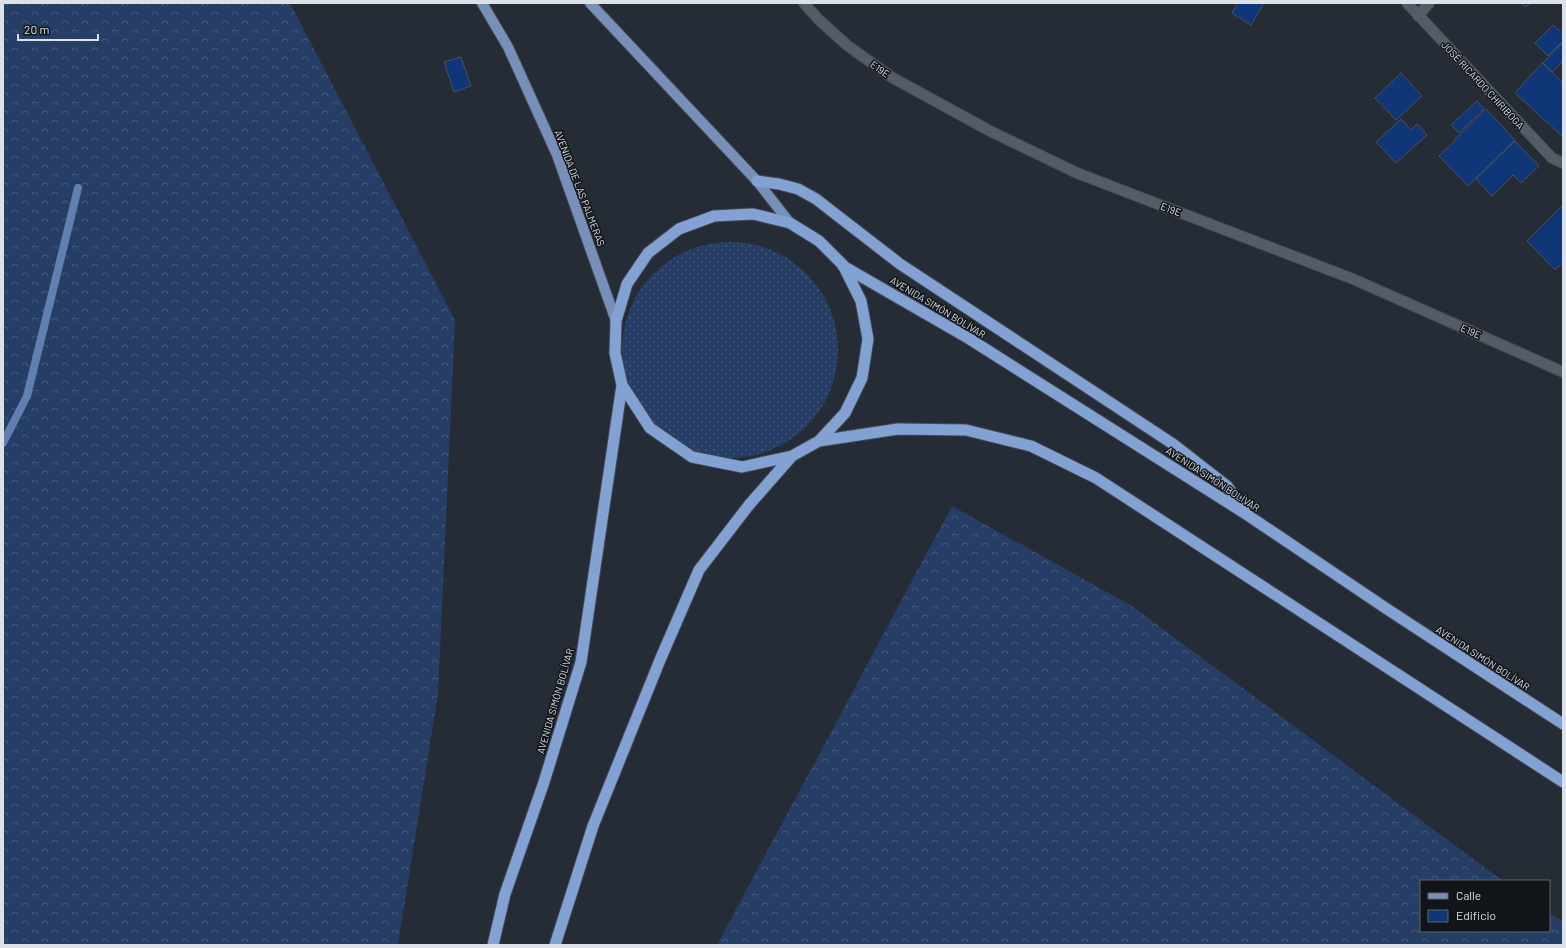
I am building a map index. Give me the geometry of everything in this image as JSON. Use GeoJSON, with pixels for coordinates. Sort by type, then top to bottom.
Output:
{"type":"FeatureCollection","features":[{"type":"Feature","properties":{"kind":"highway"},"geometry":{"type":"LineString","coordinates":[[757,181],[779,184],[798,189],[816,199],[900,264],[1173,444],[1227,486],[1246,514]]}},
{"type":"Feature","properties":{"kind":"highway"},"geometry":{"type":"LineString","coordinates":[[753,214],[790,223],[820,241],[843,265],[861,300],[868,339],[862,378],[845,413],[818,441],[792,456],[742,467],[692,457],[650,428],[622,385],[615,353],[616,321],[627,284],[648,253],[679,229],[714,216],[753,214]]}},
{"type":"Feature","properties":{"kind":"highway","name":"AVENIDA SIMÓN BOLÍVAR"},"geometry":{"type":"LineString","coordinates":[[843,265],[968,338],[1246,514],[1387,609],[1563,724]]}},
{"type":"Feature","properties":{"kind":"highway","name":"AVENIDA SIMÓN BOLÍVAR"},"geometry":{"type":"LineString","coordinates":[[493,945],[505,894],[544,782],[581,662],[622,385]]}},
{"type":"Feature","properties":{"kind":"highway"},"geometry":{"type":"LineString","coordinates":[[818,441],[898,429],[966,430],[1031,446],[1096,478],[1563,782]]}},
{"type":"Feature","properties":{"kind":"highway"},"geometry":{"type":"LineString","coordinates":[[555,945],[593,826],[660,660],[699,570],[749,505],[792,456]]}},
{"type":"Feature","properties":{"kind":"main road","name":"AVENIDA DE LAS PALMERAS"},"geometry":{"type":"LineString","coordinates":[[482,3],[508,47],[557,155],[616,321]]}},
{"type":"Feature","properties":{"kind":"main road"},"geometry":{"type":"LineString","coordinates":[[590,3],[757,181],[790,223]]}},
{"type":"Feature","properties":{"kind":"street","name":"E19E"},"geometry":{"type":"LineString","coordinates":[[804,3],[818,19],[848,46],[893,78],[990,131],[1077,173],[1353,280],[1563,372]]}},
{"type":"Feature","properties":{"kind":"street","name":"JOSÉ RICARDO CHIRIBOGA"},"geometry":{"type":"LineString","coordinates":[[1407,3],[1552,158],[1563,163]]}},
{"type":"Feature","properties":{"kind":"street"},"geometry":{"type":"LineString","coordinates":[[1418,16],[1429,3]]}},
{"type":"Feature","properties":{"kind":"green space"},"geometry":{"type":"Polygon","coordinates":[[[3,3],[290,3],[455,320],[438,694],[398,945],[3,945],[3,3]]]}},
{"type":"Feature","properties":{"kind":"green space"},"geometry":{"type":"Polygon","coordinates":[[[719,242],[741,242],[771,250],[781,255],[799,266],[814,281],[830,309],[838,339],[838,361],[830,391],[814,419],[799,434],[771,450],[751,456],[741,458],[719,458],[689,450],[679,445],[661,434],[646,419],[630,391],[624,371],[622,361],[622,339],[630,309],[635,299],[646,281],[661,266],[689,250],[709,244],[719,242]]]}},
{"type":"Feature","properties":{"kind":"green space"},"geometry":{"type":"Polygon","coordinates":[[[952,506],[1132,606],[1502,880],[1420,880],[1420,932],[1550,932],[1550,914],[1563,921],[1563,945],[717,945],[952,506]]]}},
{"type":"Feature","properties":{"kind":"building"},"geometry":{"type":"Polygon","coordinates":[[[1238,3],[1264,3],[1251,25],[1232,13],[1238,3]]]}},
{"type":"Feature","properties":{"kind":"building"},"geometry":{"type":"Polygon","coordinates":[[[1521,3],[1530,3],[1526,7],[1521,3]]]}},
{"type":"Feature","properties":{"kind":"building"},"geometry":{"type":"Polygon","coordinates":[[[1553,25],[1563,34],[1563,41],[1548,56],[1535,43],[1553,25]]]}},
{"type":"Feature","properties":{"kind":"building"},"geometry":{"type":"Polygon","coordinates":[[[1563,42],[1563,61],[1552,72],[1543,63],[1563,42]]]}},
{"type":"Feature","properties":{"kind":"building"},"geometry":{"type":"Polygon","coordinates":[[[461,57],[471,86],[454,92],[444,62],[461,57]]]}},
{"type":"Feature","properties":{"kind":"building"},"geometry":{"type":"Polygon","coordinates":[[[1542,63],[1563,83],[1563,137],[1515,93],[1542,63]]]}},
{"type":"Feature","properties":{"kind":"building"},"geometry":{"type":"Polygon","coordinates":[[[1401,73],[1422,96],[1396,120],[1375,98],[1401,73]]]}},
{"type":"Feature","properties":{"kind":"building"},"geometry":{"type":"Polygon","coordinates":[[[1477,101],[1484,109],[1459,133],[1451,125],[1477,101]]]}},
{"type":"Feature","properties":{"kind":"building"},"geometry":{"type":"Polygon","coordinates":[[[1486,109],[1515,140],[1468,186],[1439,156],[1486,109]]]}},
{"type":"Feature","properties":{"kind":"building"},"geometry":{"type":"Polygon","coordinates":[[[1401,119],[1411,130],[1417,124],[1427,135],[1396,163],[1376,142],[1401,119]]]}},
{"type":"Feature","properties":{"kind":"building"},"geometry":{"type":"Polygon","coordinates":[[[1515,141],[1539,166],[1521,183],[1513,175],[1492,196],[1476,179],[1515,141]]]}},
{"type":"Feature","properties":{"kind":"building"},"geometry":{"type":"Polygon","coordinates":[[[1563,205],[1563,262],[1555,270],[1527,241],[1563,205]]]}},
{"type":"Feature","properties":{"kind":"waterway"},"geometry":{"type":"LineString","coordinates":[[3,443],[27,396],[78,188]]}}]}
